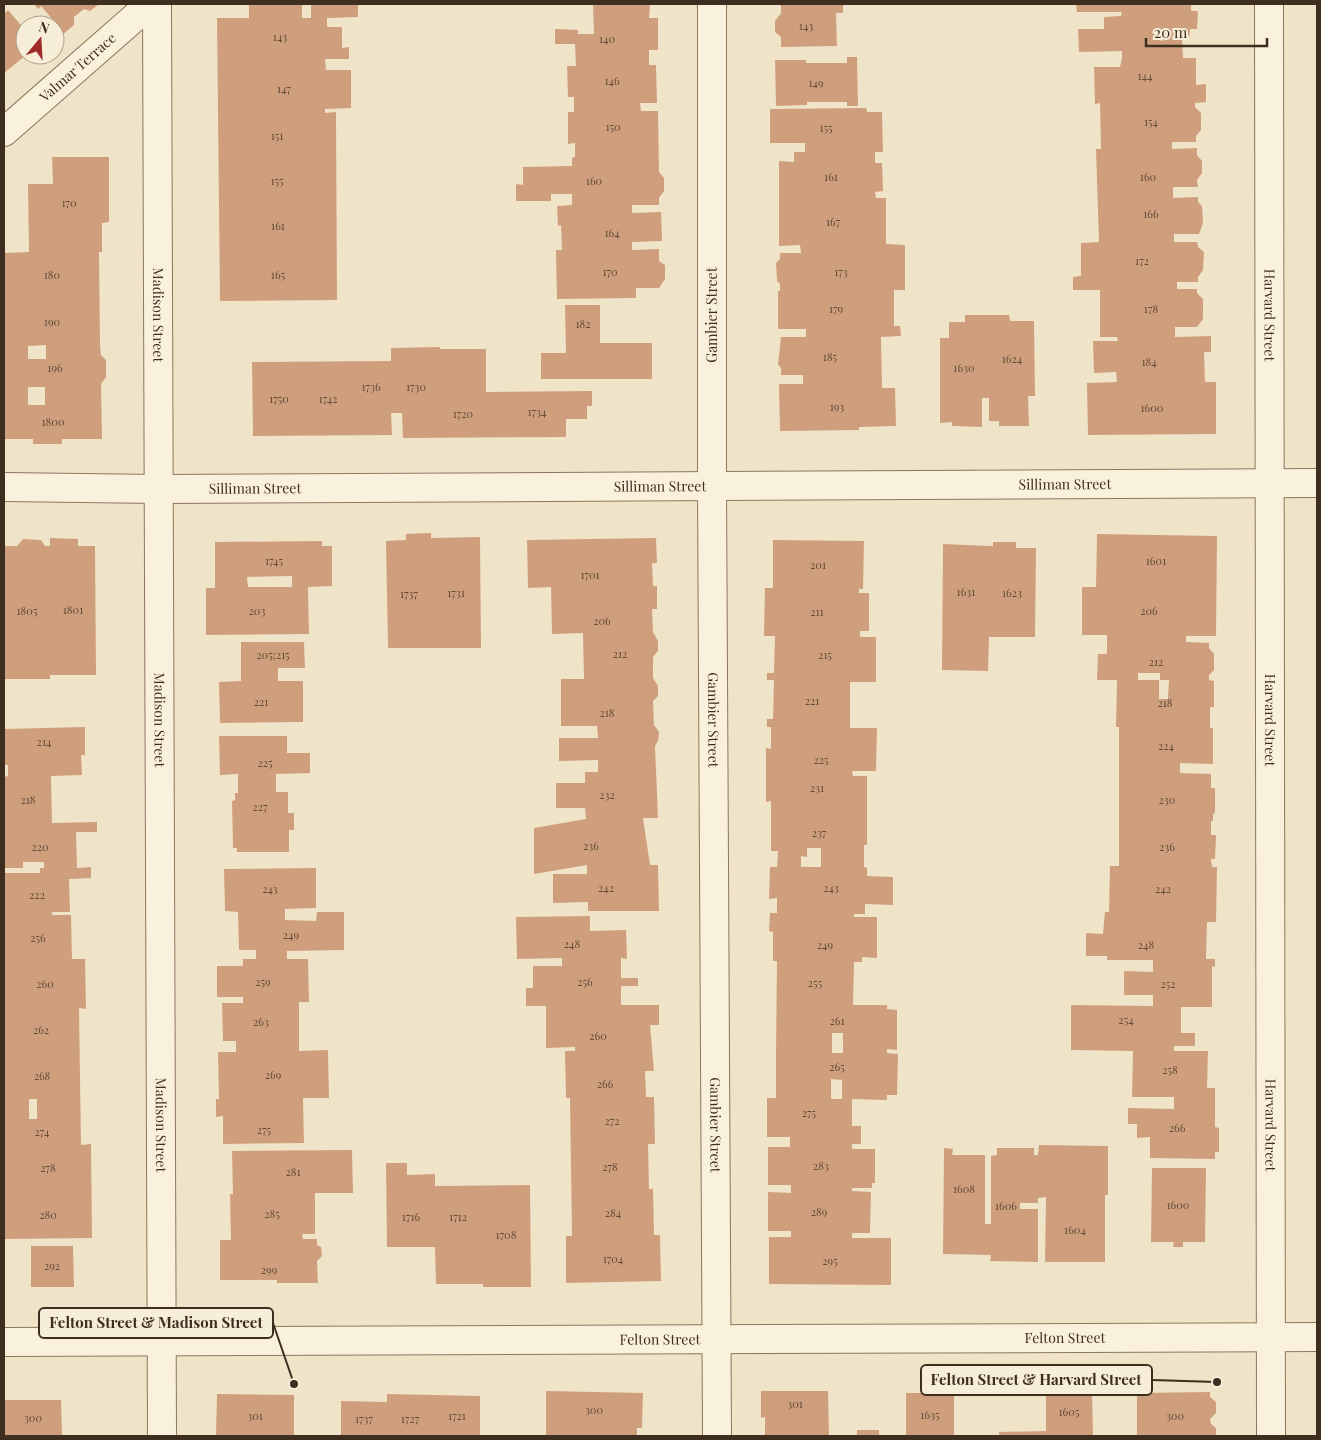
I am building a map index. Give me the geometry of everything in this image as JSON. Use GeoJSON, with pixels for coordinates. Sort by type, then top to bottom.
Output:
{"type":"FeatureCollection","features":[{"type":"Feature","properties":{"kind":"street","name":"Valmar Terrace"},"geometry":{"type":"LineString","coordinates":[[4,132],[150,4]]}},
{"type":"Feature","properties":{"kind":"street","name":"Madison Street"},"geometry":{"type":"LineString","coordinates":[[157,4],[162,1436]]}},
{"type":"Feature","properties":{"kind":"street","name":"Gambier Street"},"geometry":{"type":"LineString","coordinates":[[712,4],[712,485],[717,1436]]}},
{"type":"Feature","properties":{"kind":"street","name":"Harvard Street"},"geometry":{"type":"LineString","coordinates":[[1269,4],[1271,1436]]}},
{"type":"Feature","properties":{"kind":"street","name":"Silliman Street"},"geometry":{"type":"LineString","coordinates":[[4,487],[158,489],[1317,483]]}},
{"type":"Feature","properties":{"kind":"street","name":"Felton Street"},"geometry":{"type":"LineString","coordinates":[[4,1342],[1317,1337]]}},
{"type":"Feature","properties":{"kind":"building"},"geometry":{"type":"Polygon","coordinates":[[[34,4],[99,4],[90,11],[84,9],[74,17],[74,25],[65,33],[65,15],[49,15],[41,6],[38,9],[34,4]]]}},
{"type":"Feature","properties":{"kind":"building"},"geometry":{"type":"Polygon","coordinates":[[[249,4],[302,4],[302,18],[311,18],[311,4],[358,4],[358,17],[327,18],[327,27],[342,27],[342,48],[349,47],[349,59],[325,59],[326,70],[351,70],[351,108],[325,109],[325,113],[336,112],[337,300],[220,301],[217,18],[249,18],[249,4]]]}},
{"type":"Feature","properties":{"kind":"building"},"geometry":{"type":"Polygon","coordinates":[[[593,4],[650,4],[649,18],[658,18],[658,50],[649,50],[649,65],[656,65],[657,103],[640,103],[641,111],[658,111],[659,172],[664,178],[664,191],[659,198],[659,205],[632,205],[632,213],[661,212],[662,241],[632,242],[632,250],[659,249],[659,261],[665,265],[665,279],[659,288],[636,288],[636,298],[557,299],[556,250],[562,250],[561,225],[558,226],[557,206],[572,205],[572,194],[551,194],[551,201],[516,201],[516,184],[523,185],[523,167],[572,166],[572,158],[575,157],[575,143],[568,144],[568,112],[574,112],[574,97],[568,97],[567,66],[576,66],[575,44],[555,44],[555,29],[578,30],[578,34],[594,34],[593,4]]]}},
{"type":"Feature","properties":{"kind":"building"},"geometry":{"type":"Polygon","coordinates":[[[781,4],[843,4],[843,13],[836,13],[837,46],[781,47],[781,37],[775,32],[775,21],[781,13],[781,4]]]}},
{"type":"Feature","properties":{"kind":"building"},"geometry":{"type":"Polygon","coordinates":[[[1076,4],[1191,4],[1191,11],[1198,11],[1197,29],[1190,29],[1189,40],[1182,40],[1183,58],[1196,58],[1196,85],[1206,84],[1206,102],[1195,103],[1195,107],[1201,113],[1201,130],[1196,136],[1196,142],[1172,142],[1172,149],[1197,148],[1197,155],[1202,161],[1202,173],[1197,180],[1198,187],[1173,187],[1173,198],[1198,197],[1198,202],[1202,206],[1203,223],[1199,234],[1174,234],[1174,242],[1197,242],[1198,247],[1204,252],[1203,270],[1198,277],[1198,282],[1177,282],[1177,289],[1197,289],[1197,293],[1203,299],[1203,319],[1197,327],[1175,327],[1175,337],[1211,336],[1211,352],[1204,352],[1205,382],[1216,382],[1216,434],[1088,435],[1087,383],[1117,382],[1116,372],[1094,373],[1093,341],[1118,341],[1117,337],[1100,337],[1100,290],[1073,290],[1073,277],[1081,276],[1081,243],[1099,242],[1096,149],[1101,149],[1100,103],[1095,104],[1094,67],[1120,67],[1122,51],[1079,52],[1078,29],[1104,29],[1104,17],[1121,16],[1122,12],[1077,12],[1076,4]]]}},
{"type":"Feature","properties":{"kind":"building"},"geometry":{"type":"Polygon","coordinates":[[[8,10],[15,18],[15,64],[4,73],[4,14],[8,10]]]}},
{"type":"Feature","properties":{"kind":"building"},"geometry":{"type":"Polygon","coordinates":[[[847,57],[857,57],[858,106],[847,106],[847,102],[807,102],[807,105],[776,106],[775,60],[806,60],[806,63],[847,63],[847,57]]]}},
{"type":"Feature","properties":{"kind":"building"},"geometry":{"type":"Polygon","coordinates":[[[866,108],[867,112],[882,112],[883,152],[875,152],[875,163],[882,163],[883,191],[875,192],[876,198],[886,198],[886,244],[905,245],[905,290],[894,290],[894,326],[900,326],[901,336],[881,337],[882,388],[895,388],[896,426],[859,427],[859,430],[780,431],[779,384],[803,384],[803,375],[781,375],[781,368],[778,364],[781,337],[806,337],[806,329],[778,329],[778,291],[780,291],[780,284],[777,281],[776,263],[780,259],[780,253],[801,253],[800,245],[779,246],[779,161],[794,162],[794,152],[805,152],[805,143],[770,143],[770,109],[866,108]]]}},
{"type":"Feature","properties":{"kind":"building"},"geometry":{"type":"Polygon","coordinates":[[[52,157],[109,157],[109,222],[102,223],[102,252],[99,252],[100,345],[101,355],[106,360],[106,377],[101,384],[102,439],[62,439],[62,444],[33,444],[33,439],[4,439],[4,253],[29,252],[28,184],[53,184],[52,157]],[[46,345],[28,346],[28,359],[46,359],[46,345]],[[28,387],[28,405],[45,405],[45,387],[28,387]]]}},
{"type":"Feature","properties":{"kind":"building"},"geometry":{"type":"Polygon","coordinates":[[[565,305],[600,305],[600,343],[652,343],[652,379],[541,379],[541,353],[566,353],[565,305]]]}},
{"type":"Feature","properties":{"kind":"building"},"geometry":{"type":"Polygon","coordinates":[[[965,315],[1009,315],[1010,321],[1034,321],[1035,396],[1028,396],[1029,426],[999,426],[999,421],[989,421],[989,398],[982,398],[982,427],[952,426],[952,422],[940,423],[940,338],[949,338],[949,322],[965,322],[965,315]]]}},
{"type":"Feature","properties":{"kind":"building"},"geometry":{"type":"Polygon","coordinates":[[[440,347],[440,349],[486,349],[486,392],[592,391],[592,406],[587,406],[587,419],[566,419],[566,437],[403,438],[402,413],[391,413],[392,435],[253,436],[252,362],[391,361],[391,348],[440,347]]]}},
{"type":"Feature","properties":{"kind":"building"},"geometry":{"type":"Polygon","coordinates":[[[431,533],[431,538],[480,537],[481,648],[388,648],[386,541],[406,540],[406,534],[431,533]]]}},
{"type":"Feature","properties":{"kind":"building"},"geometry":{"type":"Polygon","coordinates":[[[1097,534],[1217,536],[1216,636],[1186,636],[1186,642],[1209,643],[1209,648],[1214,654],[1214,670],[1209,675],[1209,680],[1214,681],[1214,707],[1210,707],[1210,728],[1213,728],[1213,764],[1180,763],[1180,773],[1211,774],[1211,788],[1215,788],[1215,813],[1213,814],[1213,821],[1211,821],[1211,835],[1216,835],[1215,859],[1211,859],[1212,867],[1217,867],[1216,922],[1207,922],[1206,959],[1215,959],[1215,967],[1212,966],[1212,1007],[1181,1007],[1181,1033],[1195,1033],[1195,1046],[1174,1046],[1174,1051],[1208,1051],[1207,1088],[1215,1088],[1215,1127],[1219,1128],[1219,1152],[1215,1152],[1215,1159],[1150,1158],[1150,1137],[1137,1138],[1137,1124],[1128,1124],[1128,1108],[1174,1109],[1174,1097],[1132,1097],[1133,1051],[1071,1050],[1071,1005],[1153,1006],[1153,995],[1124,995],[1124,971],[1153,972],[1153,960],[1107,960],[1107,956],[1086,956],[1086,933],[1103,934],[1105,912],[1109,912],[1110,866],[1119,866],[1119,727],[1116,727],[1117,680],[1097,680],[1098,654],[1107,654],[1107,635],[1082,635],[1082,587],[1096,587],[1097,534]],[[1138,673],[1138,680],[1159,680],[1159,699],[1168,699],[1169,680],[1160,680],[1160,673],[1138,673]]]}},
{"type":"Feature","properties":{"kind":"building"},"geometry":{"type":"Polygon","coordinates":[[[50,538],[78,539],[78,546],[95,546],[96,675],[50,675],[50,679],[4,679],[4,546],[17,546],[23,539],[41,540],[45,546],[50,546],[50,538]]]}},
{"type":"Feature","properties":{"kind":"building"},"geometry":{"type":"Polygon","coordinates":[[[656,538],[657,563],[652,563],[653,586],[657,586],[657,609],[652,609],[653,632],[658,641],[658,651],[653,657],[653,678],[658,686],[658,696],[653,701],[654,725],[659,732],[658,741],[655,746],[658,818],[643,818],[650,865],[658,865],[659,911],[588,911],[588,902],[553,903],[553,874],[587,874],[587,865],[534,874],[534,828],[586,819],[585,808],[556,808],[556,783],[585,783],[585,772],[598,772],[598,760],[559,761],[559,738],[598,738],[597,726],[561,726],[561,679],[584,679],[583,633],[552,634],[551,587],[528,588],[527,540],[656,538]]]}},
{"type":"Feature","properties":{"kind":"building"},"geometry":{"type":"Polygon","coordinates":[[[773,540],[864,541],[863,589],[859,589],[859,593],[869,593],[869,631],[860,631],[860,637],[876,637],[876,682],[850,682],[850,728],[877,728],[876,771],[852,771],[853,776],[867,776],[867,845],[864,845],[864,867],[867,868],[867,876],[893,877],[893,905],[865,904],[865,914],[854,914],[854,917],[877,917],[877,958],[862,957],[862,962],[854,962],[853,1005],[887,1005],[887,1009],[897,1010],[897,1050],[887,1049],[887,1053],[898,1054],[897,1095],[887,1095],[887,1100],[852,1099],[852,1126],[861,1126],[861,1144],[852,1144],[852,1149],[875,1149],[875,1183],[872,1183],[872,1188],[852,1188],[852,1191],[871,1192],[870,1233],[852,1233],[852,1238],[891,1238],[891,1285],[769,1284],[769,1237],[791,1237],[791,1231],[768,1231],[768,1192],[791,1193],[791,1185],[768,1185],[768,1147],[790,1147],[790,1137],[767,1137],[767,1098],[776,1098],[777,961],[773,961],[773,932],[769,931],[770,913],[777,913],[777,898],[769,899],[770,867],[777,867],[778,851],[771,851],[771,801],[766,802],[766,748],[771,749],[771,727],[767,727],[767,719],[773,719],[774,680],[767,680],[767,673],[774,673],[775,636],[764,636],[765,588],[773,588],[773,540]],[[807,848],[807,857],[801,856],[801,867],[821,867],[821,848],[807,848]],[[832,1033],[832,1053],[843,1053],[843,1033],[832,1033]],[[831,1079],[831,1099],[842,1099],[842,1080],[831,1079]]]}},
{"type":"Feature","properties":{"kind":"building"},"geometry":{"type":"Polygon","coordinates":[[[322,541],[322,546],[332,546],[332,586],[308,587],[309,634],[206,635],[206,588],[215,588],[215,542],[322,541]],[[292,576],[247,577],[248,587],[292,587],[292,576]]]}},
{"type":"Feature","properties":{"kind":"building"},"geometry":{"type":"Polygon","coordinates":[[[993,542],[1016,542],[1016,548],[1036,548],[1035,637],[989,637],[988,671],[942,670],[943,544],[993,546],[993,542]]]}},
{"type":"Feature","properties":{"kind":"building"},"geometry":{"type":"Polygon","coordinates":[[[241,642],[304,642],[305,668],[278,668],[278,681],[303,681],[303,722],[220,723],[219,682],[241,681],[241,642]]]}},
{"type":"Feature","properties":{"kind":"building"},"geometry":{"type":"Polygon","coordinates":[[[85,727],[85,755],[81,755],[82,775],[51,776],[52,823],[97,822],[97,832],[76,832],[77,868],[91,867],[91,878],[69,879],[70,912],[52,912],[52,915],[71,915],[72,959],[85,959],[86,1009],[79,1008],[81,1145],[91,1144],[92,1238],[4,1239],[4,873],[40,873],[40,868],[44,868],[44,862],[23,862],[23,868],[4,868],[4,777],[8,776],[8,765],[4,765],[4,729],[85,727]],[[29,1099],[29,1119],[37,1119],[37,1099],[29,1099]]]}},
{"type":"Feature","properties":{"kind":"building"},"geometry":{"type":"Polygon","coordinates":[[[219,736],[287,736],[287,753],[310,753],[310,773],[276,774],[276,792],[288,792],[288,813],[294,813],[294,830],[289,830],[289,852],[237,852],[237,848],[233,848],[232,801],[235,800],[235,793],[238,793],[238,774],[220,775],[219,736]]]}},
{"type":"Feature","properties":{"kind":"building"},"geometry":{"type":"Polygon","coordinates":[[[316,868],[316,908],[285,909],[285,920],[316,921],[317,912],[344,912],[344,950],[287,951],[287,959],[308,959],[309,1002],[299,1002],[299,1051],[328,1050],[329,1098],[303,1098],[304,1143],[223,1144],[223,1116],[216,1117],[216,1099],[219,1099],[218,1052],[236,1052],[236,1041],[223,1041],[222,1003],[243,1003],[243,997],[217,997],[217,966],[243,966],[243,959],[256,959],[256,950],[239,950],[238,912],[225,911],[224,869],[316,868]]]}},
{"type":"Feature","properties":{"kind":"building"},"geometry":{"type":"Polygon","coordinates":[[[590,916],[590,931],[626,930],[627,959],[621,958],[621,978],[638,978],[638,986],[621,986],[621,1005],[659,1005],[659,1025],[650,1025],[654,1071],[645,1071],[646,1097],[654,1097],[655,1144],[648,1144],[649,1189],[653,1189],[654,1235],[660,1235],[661,1281],[566,1283],[566,1236],[572,1236],[570,1098],[566,1098],[565,1051],[575,1051],[575,1047],[546,1048],[546,1006],[526,1006],[526,988],[533,988],[533,966],[562,966],[562,958],[517,959],[516,917],[590,916]]]}},
{"type":"Feature","properties":{"kind":"building"},"geometry":{"type":"Polygon","coordinates":[[[1039,1145],[1108,1146],[1108,1195],[1105,1195],[1105,1262],[1045,1262],[1046,1197],[1038,1198],[1038,1203],[1020,1203],[1020,1209],[1038,1209],[1038,1262],[990,1261],[991,1255],[943,1254],[944,1148],[953,1149],[952,1155],[985,1155],[985,1224],[991,1224],[991,1156],[997,1155],[997,1148],[1034,1148],[1034,1155],[1038,1155],[1039,1145]]]}},
{"type":"Feature","properties":{"kind":"building"},"geometry":{"type":"Polygon","coordinates":[[[352,1150],[353,1193],[315,1193],[315,1234],[302,1234],[303,1239],[317,1239],[317,1245],[321,1247],[322,1256],[317,1261],[318,1283],[277,1283],[277,1280],[220,1280],[220,1240],[231,1240],[230,1194],[233,1194],[232,1151],[352,1150]]]}},
{"type":"Feature","properties":{"kind":"building"},"geometry":{"type":"Polygon","coordinates":[[[386,1163],[407,1163],[407,1175],[435,1174],[435,1186],[530,1185],[531,1287],[483,1287],[483,1284],[436,1284],[435,1247],[387,1247],[386,1163]]]}},
{"type":"Feature","properties":{"kind":"building"},"geometry":{"type":"Polygon","coordinates":[[[1152,1168],[1206,1168],[1205,1242],[1183,1242],[1183,1247],[1173,1247],[1174,1242],[1151,1242],[1152,1168]]]}},
{"type":"Feature","properties":{"kind":"building"},"geometry":{"type":"Polygon","coordinates":[[[31,1246],[73,1246],[74,1287],[31,1287],[31,1246]]]}},
{"type":"Feature","properties":{"kind":"building"},"geometry":{"type":"Polygon","coordinates":[[[546,1391],[643,1393],[642,1428],[637,1428],[637,1436],[546,1436],[546,1391]]]}},
{"type":"Feature","properties":{"kind":"building"},"geometry":{"type":"Polygon","coordinates":[[[761,1391],[828,1391],[829,1436],[765,1436],[765,1417],[761,1418],[761,1391]]]}},
{"type":"Feature","properties":{"kind":"building"},"geometry":{"type":"Polygon","coordinates":[[[1210,1392],[1210,1397],[1216,1402],[1216,1413],[1210,1419],[1211,1424],[1216,1428],[1216,1436],[1137,1436],[1137,1393],[1210,1392]]]}},
{"type":"Feature","properties":{"kind":"building"},"geometry":{"type":"Polygon","coordinates":[[[906,1393],[954,1393],[954,1436],[906,1436],[906,1393]]]}},
{"type":"Feature","properties":{"kind":"building"},"geometry":{"type":"Polygon","coordinates":[[[1046,1393],[1092,1393],[1093,1436],[999,1436],[999,1432],[1046,1431],[1046,1393]]]}},
{"type":"Feature","properties":{"kind":"building"},"geometry":{"type":"Polygon","coordinates":[[[217,1394],[294,1395],[294,1436],[216,1436],[217,1394]]]}},
{"type":"Feature","properties":{"kind":"building"},"geometry":{"type":"Polygon","coordinates":[[[387,1394],[480,1396],[480,1436],[341,1436],[341,1401],[387,1402],[387,1394]]]}},
{"type":"Feature","properties":{"kind":"building"},"geometry":{"type":"Polygon","coordinates":[[[4,1400],[61,1400],[62,1436],[4,1436],[4,1400]]]}},
{"type":"Feature","properties":{"kind":"building"},"geometry":{"type":"Polygon","coordinates":[[[857,1430],[879,1430],[879,1436],[857,1436],[857,1430]]]}},
{"type":"Feature","properties":{"kind":"place","name":"Felton Street & Harvard Street"},"geometry":{"type":"Point","coordinates":[1217,1382]}},
{"type":"Feature","properties":{"kind":"place","name":"Felton Street & Madison Street"},"geometry":{"type":"Point","coordinates":[294,1384]}}]}
